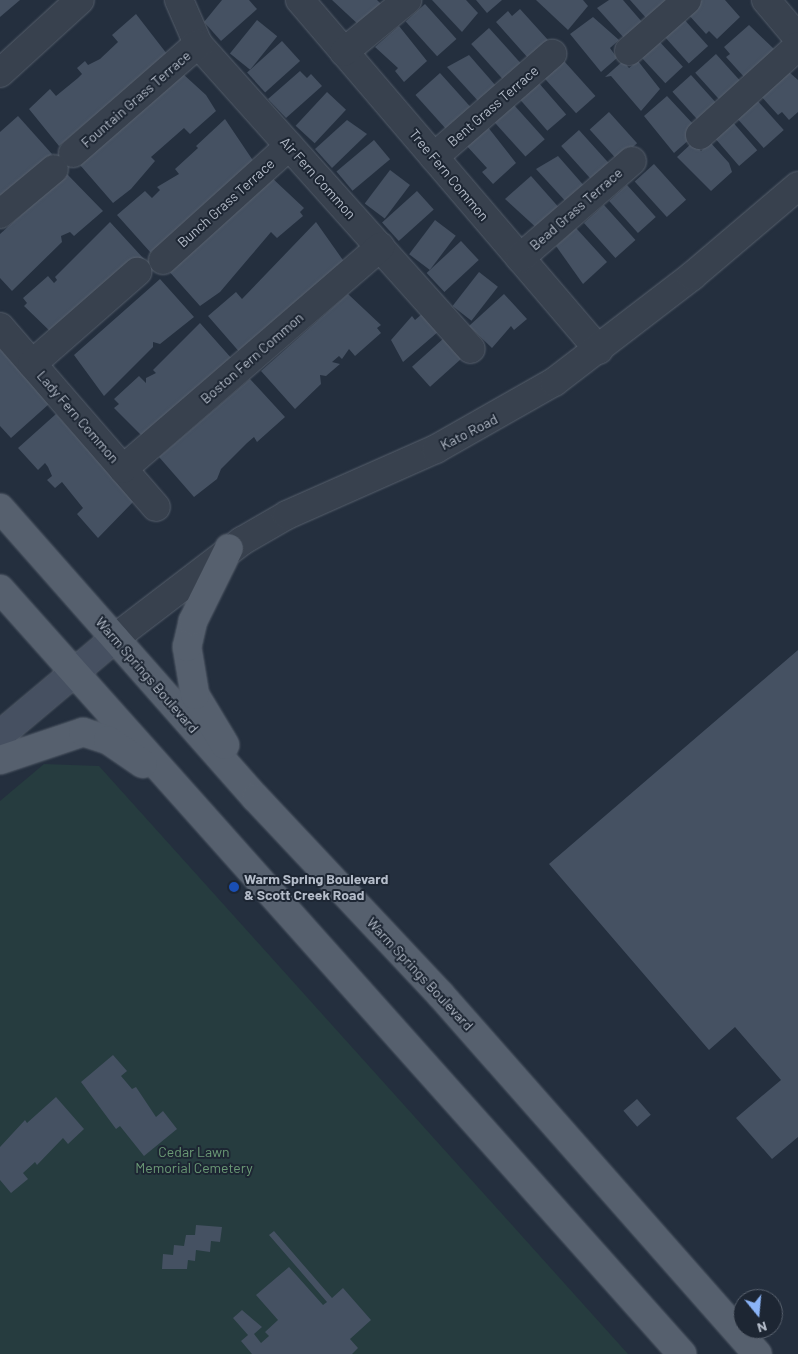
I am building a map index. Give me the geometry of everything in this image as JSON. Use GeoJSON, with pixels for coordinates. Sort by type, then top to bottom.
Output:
{"type":"FeatureCollection","features":[{"type":"Feature","properties":{"kind":"main road","name":"Warm Springs Boulevard"},"geometry":{"type":"LineString","coordinates":[[0,508],[256,798],[440,994],[757,1354]]}},
{"type":"Feature","properties":{"kind":"main road"},"geometry":{"type":"LineString","coordinates":[[230,548],[193,621],[187,647],[195,695],[256,798]]}},
{"type":"Feature","properties":{"kind":"main road"},"geometry":{"type":"LineString","coordinates":[[0,588],[682,1354]]}},
{"type":"Feature","properties":{"kind":"main road"},"geometry":{"type":"LineString","coordinates":[[0,735],[115,638]]}},
{"type":"Feature","properties":{"kind":"main road"},"geometry":{"type":"LineString","coordinates":[[0,760],[83,732],[108,740],[179,788]]}},
{"type":"Feature","properties":{"kind":"street"},"geometry":{"type":"LineString","coordinates":[[0,73],[80,0]]}},
{"type":"Feature","properties":{"kind":"street","name":"Air Fern Common"},"geometry":{"type":"LineString","coordinates":[[179,0],[198,44],[471,349]]}},
{"type":"Feature","properties":{"kind":"street","name":"Tree Fern Common"},"geometry":{"type":"LineString","coordinates":[[300,0],[598,350]]}},
{"type":"Feature","properties":{"kind":"street"},"geometry":{"type":"LineString","coordinates":[[344,52],[407,0]]}},
{"type":"Feature","properties":{"kind":"street"},"geometry":{"type":"LineString","coordinates":[[629,51],[687,0]]}},
{"type":"Feature","properties":{"kind":"street"},"geometry":{"type":"LineString","coordinates":[[766,0],[798,38]]}},
{"type":"Feature","properties":{"kind":"street","name":"Fountain Grass Terrace"},"geometry":{"type":"LineString","coordinates":[[0,214],[198,44]]}},
{"type":"Feature","properties":{"kind":"street"},"geometry":{"type":"LineString","coordinates":[[700,135],[798,46]]}},
{"type":"Feature","properties":{"kind":"street","name":"Bent Grass Terrace"},"geometry":{"type":"LineString","coordinates":[[434,157],[552,54]]}},
{"type":"Feature","properties":{"kind":"street","name":"Bunch Grass Terrace"},"geometry":{"type":"LineString","coordinates":[[164,260],[289,146]]}},
{"type":"Feature","properties":{"kind":"street","name":"Bead Grass Terrace"},"geometry":{"type":"LineString","coordinates":[[520,258],[632,161]]}},
{"type":"Feature","properties":{"kind":"street","name":"Kato Road"},"geometry":{"type":"LineString","coordinates":[[115,638],[230,548],[287,516],[507,412],[598,350],[798,186]]}},
{"type":"Feature","properties":{"kind":"street","name":"Boston Fern Common"},"geometry":{"type":"LineString","coordinates":[[123,469],[380,248]]}},
{"type":"Feature","properties":{"kind":"street"},"geometry":{"type":"LineString","coordinates":[[32,364],[136,272]]}},
{"type":"Feature","properties":{"kind":"street","name":"Lady Fern Common"},"geometry":{"type":"LineString","coordinates":[[0,327],[156,507]]}},
{"type":"Feature","properties":{"kind":"green space","name":"Cedar Lawn Memorial Cemetery"},"geometry":{"type":"Polygon","coordinates":[[[44,764],[99,766],[628,1354],[0,1354],[0,801],[44,764]]]}},
{"type":"Feature","properties":{"kind":"building"},"geometry":{"type":"Polygon","coordinates":[[[0,0],[20,0],[0,17],[0,0]]]}},
{"type":"Feature","properties":{"kind":"building"},"geometry":{"type":"Polygon","coordinates":[[[222,0],[249,0],[257,9],[221,41],[204,22],[222,0]]]}},
{"type":"Feature","properties":{"kind":"building"},"geometry":{"type":"Polygon","coordinates":[[[332,0],[377,0],[384,7],[361,27],[332,0]]]}},
{"type":"Feature","properties":{"kind":"building"},"geometry":{"type":"Polygon","coordinates":[[[432,0],[466,0],[478,13],[462,32],[432,0]]]}},
{"type":"Feature","properties":{"kind":"building"},"geometry":{"type":"Polygon","coordinates":[[[476,0],[502,0],[487,13],[476,0]]]}},
{"type":"Feature","properties":{"kind":"building"},"geometry":{"type":"Polygon","coordinates":[[[536,0],[583,0],[588,6],[568,30],[536,0]]]}},
{"type":"Feature","properties":{"kind":"building"},"geometry":{"type":"Polygon","coordinates":[[[609,0],[623,0],[642,22],[624,38],[597,8],[609,0]]]}},
{"type":"Feature","properties":{"kind":"building"},"geometry":{"type":"Polygon","coordinates":[[[630,0],[666,0],[647,19],[630,0]]]}},
{"type":"Feature","properties":{"kind":"building"},"geometry":{"type":"Polygon","coordinates":[[[702,0],[725,0],[740,17],[717,39],[709,31],[706,34],[687,13],[702,0]]]}},
{"type":"Feature","properties":{"kind":"building"},"geometry":{"type":"Polygon","coordinates":[[[425,4],[456,39],[437,56],[406,21],[425,4]]]}},
{"type":"Feature","properties":{"kind":"building"},"geometry":{"type":"Polygon","coordinates":[[[520,9],[548,40],[528,58],[496,22],[508,11],[512,16],[520,9]]]}},
{"type":"Feature","properties":{"kind":"building"},"geometry":{"type":"Polygon","coordinates":[[[136,14],[167,54],[59,146],[29,109],[50,89],[56,96],[78,78],[82,74],[77,68],[85,61],[88,65],[100,59],[118,42],[112,35],[136,14]]]}},
{"type":"Feature","properties":{"kind":"building"},"geometry":{"type":"Polygon","coordinates":[[[593,17],[619,40],[610,48],[617,58],[601,72],[570,34],[593,17]]]}},
{"type":"Feature","properties":{"kind":"building"},"geometry":{"type":"Polygon","coordinates":[[[682,17],[708,46],[689,63],[663,34],[682,17]]]}},
{"type":"Feature","properties":{"kind":"building"},"geometry":{"type":"Polygon","coordinates":[[[257,20],[277,36],[250,70],[230,53],[257,20]]]}},
{"type":"Feature","properties":{"kind":"building"},"geometry":{"type":"Polygon","coordinates":[[[749,25],[774,49],[745,78],[726,57],[730,54],[724,47],[749,25]]]}},
{"type":"Feature","properties":{"kind":"building"},"geometry":{"type":"Polygon","coordinates":[[[399,26],[427,61],[404,82],[395,71],[398,68],[375,47],[399,26]]]}},
{"type":"Feature","properties":{"kind":"building"},"geometry":{"type":"Polygon","coordinates":[[[489,28],[520,63],[503,79],[471,44],[489,28]]]}},
{"type":"Feature","properties":{"kind":"building"},"geometry":{"type":"Polygon","coordinates":[[[657,39],[683,67],[665,83],[639,55],[657,39]]]}},
{"type":"Feature","properties":{"kind":"building"},"geometry":{"type":"Polygon","coordinates":[[[282,41],[300,61],[265,93],[247,72],[282,41]]]}},
{"type":"Feature","properties":{"kind":"building"},"geometry":{"type":"Polygon","coordinates":[[[716,54],[741,82],[721,101],[695,73],[716,54]]]}},
{"type":"Feature","properties":{"kind":"building"},"geometry":{"type":"Polygon","coordinates":[[[469,55],[496,86],[479,102],[447,67],[469,55]]]}},
{"type":"Feature","properties":{"kind":"building"},"geometry":{"type":"Polygon","coordinates":[[[564,61],[595,96],[576,113],[545,78],[564,61]]]}},
{"type":"Feature","properties":{"kind":"building"},"geometry":{"type":"Polygon","coordinates":[[[623,61],[629,68],[638,61],[660,89],[641,111],[611,76],[605,77],[623,61]]]}},
{"type":"Feature","properties":{"kind":"building"},"geometry":{"type":"Polygon","coordinates":[[[300,71],[307,78],[311,74],[322,86],[286,118],[268,99],[300,71]]]}},
{"type":"Feature","properties":{"kind":"building"},"geometry":{"type":"Polygon","coordinates":[[[789,72],[798,80],[798,112],[789,120],[782,112],[778,115],[760,95],[789,72]]]}},
{"type":"Feature","properties":{"kind":"building"},"geometry":{"type":"Polygon","coordinates":[[[440,73],[472,109],[448,131],[415,95],[440,73]]]}},
{"type":"Feature","properties":{"kind":"building"},"geometry":{"type":"Polygon","coordinates":[[[183,74],[206,95],[216,111],[190,134],[184,128],[151,157],[155,161],[131,189],[113,203],[80,165],[183,74]]]}},
{"type":"Feature","properties":{"kind":"building"},"geometry":{"type":"Polygon","coordinates":[[[691,75],[716,103],[698,120],[672,92],[691,75]]]}},
{"type":"Feature","properties":{"kind":"building"},"geometry":{"type":"Polygon","coordinates":[[[538,82],[566,114],[547,131],[519,98],[538,82]]]}},
{"type":"Feature","properties":{"kind":"building"},"geometry":{"type":"Polygon","coordinates":[[[327,92],[346,110],[315,143],[296,126],[327,92]]]}},
{"type":"Feature","properties":{"kind":"building"},"geometry":{"type":"Polygon","coordinates":[[[667,96],[694,125],[686,131],[690,139],[674,153],[644,116],[667,96]]]}},
{"type":"Feature","properties":{"kind":"building"},"geometry":{"type":"Polygon","coordinates":[[[755,98],[784,130],[764,148],[735,116],[755,98]]]}},
{"type":"Feature","properties":{"kind":"building"},"geometry":{"type":"Polygon","coordinates":[[[514,105],[545,139],[525,157],[495,122],[514,105]]]}},
{"type":"Feature","properties":{"kind":"building"},"geometry":{"type":"Polygon","coordinates":[[[609,112],[637,143],[618,161],[590,129],[609,112]]]}},
{"type":"Feature","properties":{"kind":"building"},"geometry":{"type":"Polygon","coordinates":[[[18,116],[52,154],[0,200],[0,132],[18,116]]]}},
{"type":"Feature","properties":{"kind":"building"},"geometry":{"type":"Polygon","coordinates":[[[225,119],[254,162],[151,253],[117,215],[145,191],[152,198],[160,190],[157,187],[179,174],[175,169],[225,119]]]}},
{"type":"Feature","properties":{"kind":"building"},"geometry":{"type":"Polygon","coordinates":[[[347,120],[367,134],[332,168],[315,149],[347,120]]]}},
{"type":"Feature","properties":{"kind":"building"},"geometry":{"type":"Polygon","coordinates":[[[731,120],[757,150],[739,166],[713,136],[731,120]]]}},
{"type":"Feature","properties":{"kind":"building"},"geometry":{"type":"Polygon","coordinates":[[[487,126],[516,163],[493,184],[482,172],[487,168],[465,144],[487,126]]]}},
{"type":"Feature","properties":{"kind":"building"},"geometry":{"type":"Polygon","coordinates":[[[579,130],[610,164],[592,180],[561,146],[579,130]]]}},
{"type":"Feature","properties":{"kind":"building"},"geometry":{"type":"Polygon","coordinates":[[[374,140],[390,159],[353,191],[336,171],[374,140]]]}},
{"type":"Feature","properties":{"kind":"building"},"geometry":{"type":"Polygon","coordinates":[[[693,142],[701,151],[710,142],[729,163],[732,172],[711,191],[677,157],[693,142]]]}},
{"type":"Feature","properties":{"kind":"building"},"geometry":{"type":"Polygon","coordinates":[[[558,156],[586,188],[568,204],[536,169],[558,156]]]}},
{"type":"Feature","properties":{"kind":"building"},"geometry":{"type":"Polygon","coordinates":[[[654,164],[686,200],[667,217],[635,181],[654,164]]]}},
{"type":"Feature","properties":{"kind":"building"},"geometry":{"type":"Polygon","coordinates":[[[390,170],[410,185],[385,219],[365,204],[390,170]]]}},
{"type":"Feature","properties":{"kind":"building"},"geometry":{"type":"Polygon","coordinates":[[[67,174],[103,211],[74,236],[70,232],[61,236],[62,242],[12,291],[0,278],[0,234],[67,174]]]}},
{"type":"Feature","properties":{"kind":"building"},"geometry":{"type":"Polygon","coordinates":[[[531,176],[562,211],[540,231],[505,199],[531,176]]]}},
{"type":"Feature","properties":{"kind":"building"},"geometry":{"type":"Polygon","coordinates":[[[271,177],[304,208],[300,212],[303,216],[277,238],[271,232],[220,292],[200,306],[167,269],[271,177]]]}},
{"type":"Feature","properties":{"kind":"building"},"geometry":{"type":"Polygon","coordinates":[[[627,185],[656,217],[638,233],[609,201],[627,185]]]}},
{"type":"Feature","properties":{"kind":"building"},"geometry":{"type":"Polygon","coordinates":[[[417,191],[434,210],[399,241],[382,222],[417,191]]]}},
{"type":"Feature","properties":{"kind":"building"},"geometry":{"type":"Polygon","coordinates":[[[604,205],[635,240],[615,258],[584,223],[604,205]]]}},
{"type":"Feature","properties":{"kind":"building"},"geometry":{"type":"Polygon","coordinates":[[[435,220],[456,236],[430,270],[409,254],[435,220]]]}},
{"type":"Feature","properties":{"kind":"building"},"geometry":{"type":"Polygon","coordinates":[[[110,222],[144,259],[56,337],[24,306],[27,303],[23,298],[48,276],[54,283],[57,280],[55,277],[110,222]]]}},
{"type":"Feature","properties":{"kind":"building"},"geometry":{"type":"Polygon","coordinates":[[[316,222],[345,263],[242,355],[208,316],[236,292],[242,299],[316,222]]]}},
{"type":"Feature","properties":{"kind":"building"},"geometry":{"type":"Polygon","coordinates":[[[576,228],[607,262],[583,284],[556,246],[576,228]]]}},
{"type":"Feature","properties":{"kind":"building"},"geometry":{"type":"Polygon","coordinates":[[[461,241],[479,260],[444,292],[427,273],[461,241]]]}},
{"type":"Feature","properties":{"kind":"building"},"geometry":{"type":"Polygon","coordinates":[[[479,272],[498,287],[471,321],[453,306],[479,272]]]}},
{"type":"Feature","properties":{"kind":"building"},"geometry":{"type":"Polygon","coordinates":[[[160,279],[194,317],[160,344],[153,342],[153,347],[104,396],[74,355],[160,279]]]}},
{"type":"Feature","properties":{"kind":"building"},"geometry":{"type":"Polygon","coordinates":[[[348,294],[381,325],[377,328],[381,333],[355,356],[349,349],[342,359],[339,356],[332,362],[340,364],[326,376],[320,375],[321,384],[295,409],[261,371],[348,294]]]}},
{"type":"Feature","properties":{"kind":"building"},"geometry":{"type":"Polygon","coordinates":[[[504,294],[527,319],[514,330],[511,326],[492,348],[469,326],[504,294]]]}},
{"type":"Feature","properties":{"kind":"building"},"geometry":{"type":"Polygon","coordinates":[[[423,313],[439,331],[403,362],[391,340],[412,316],[415,320],[423,313]]]}},
{"type":"Feature","properties":{"kind":"building"},"geometry":{"type":"Polygon","coordinates":[[[200,323],[233,360],[145,439],[114,408],[119,404],[114,399],[139,376],[146,383],[146,378],[156,373],[153,370],[200,323]]]}},
{"type":"Feature","properties":{"kind":"building"},"geometry":{"type":"Polygon","coordinates":[[[444,338],[462,358],[430,387],[412,367],[444,338]]]}},
{"type":"Feature","properties":{"kind":"building"},"geometry":{"type":"Polygon","coordinates":[[[0,349],[49,404],[11,438],[0,426],[0,349]]]}},
{"type":"Feature","properties":{"kind":"building"},"geometry":{"type":"Polygon","coordinates":[[[250,379],[285,417],[257,442],[254,437],[247,443],[221,469],[217,479],[194,497],[159,457],[250,379]]]}},
{"type":"Feature","properties":{"kind":"building"},"geometry":{"type":"Polygon","coordinates":[[[56,414],[134,501],[98,538],[77,514],[83,508],[62,482],[55,488],[47,480],[52,476],[45,463],[38,470],[18,448],[56,414]]]}},
{"type":"Feature","properties":{"kind":"building"},"geometry":{"type":"Polygon","coordinates":[[[798,650],[798,1137],[772,1159],[736,1118],[781,1080],[735,1027],[709,1050],[549,864],[798,650]]]}},
{"type":"Feature","properties":{"kind":"building"},"geometry":{"type":"Polygon","coordinates":[[[113,1055],[127,1071],[121,1076],[132,1089],[136,1087],[156,1117],[163,1111],[177,1129],[144,1156],[120,1126],[116,1129],[81,1082],[113,1055]]]}},
{"type":"Feature","properties":{"kind":"building"},"geometry":{"type":"Polygon","coordinates":[[[56,1097],[84,1129],[68,1144],[63,1138],[37,1165],[35,1162],[23,1173],[28,1179],[11,1193],[0,1180],[0,1147],[25,1120],[27,1123],[56,1097]]]}},
{"type":"Feature","properties":{"kind":"building"},"geometry":{"type":"Polygon","coordinates":[[[637,1099],[651,1115],[637,1127],[623,1111],[637,1099]]]}},
{"type":"Feature","properties":{"kind":"building"},"geometry":{"type":"Polygon","coordinates":[[[196,1225],[222,1227],[220,1242],[211,1241],[210,1252],[196,1250],[195,1261],[188,1260],[187,1269],[162,1269],[163,1254],[173,1255],[174,1245],[184,1246],[186,1235],[195,1235],[196,1225]]]}},
{"type":"Feature","properties":{"kind":"building"},"geometry":{"type":"Polygon","coordinates":[[[274,1231],[332,1298],[343,1288],[371,1320],[350,1339],[358,1348],[352,1354],[252,1354],[241,1341],[248,1335],[233,1318],[242,1310],[262,1327],[254,1334],[261,1343],[269,1336],[265,1332],[278,1320],[256,1295],[289,1267],[323,1305],[327,1302],[269,1235],[274,1231]]]}},
{"type":"Feature","properties":{"kind":"place","name":"Warm Spring Boulevard & Scott Creek Road"},"geometry":{"type":"Point","coordinates":[234,887]}}]}
